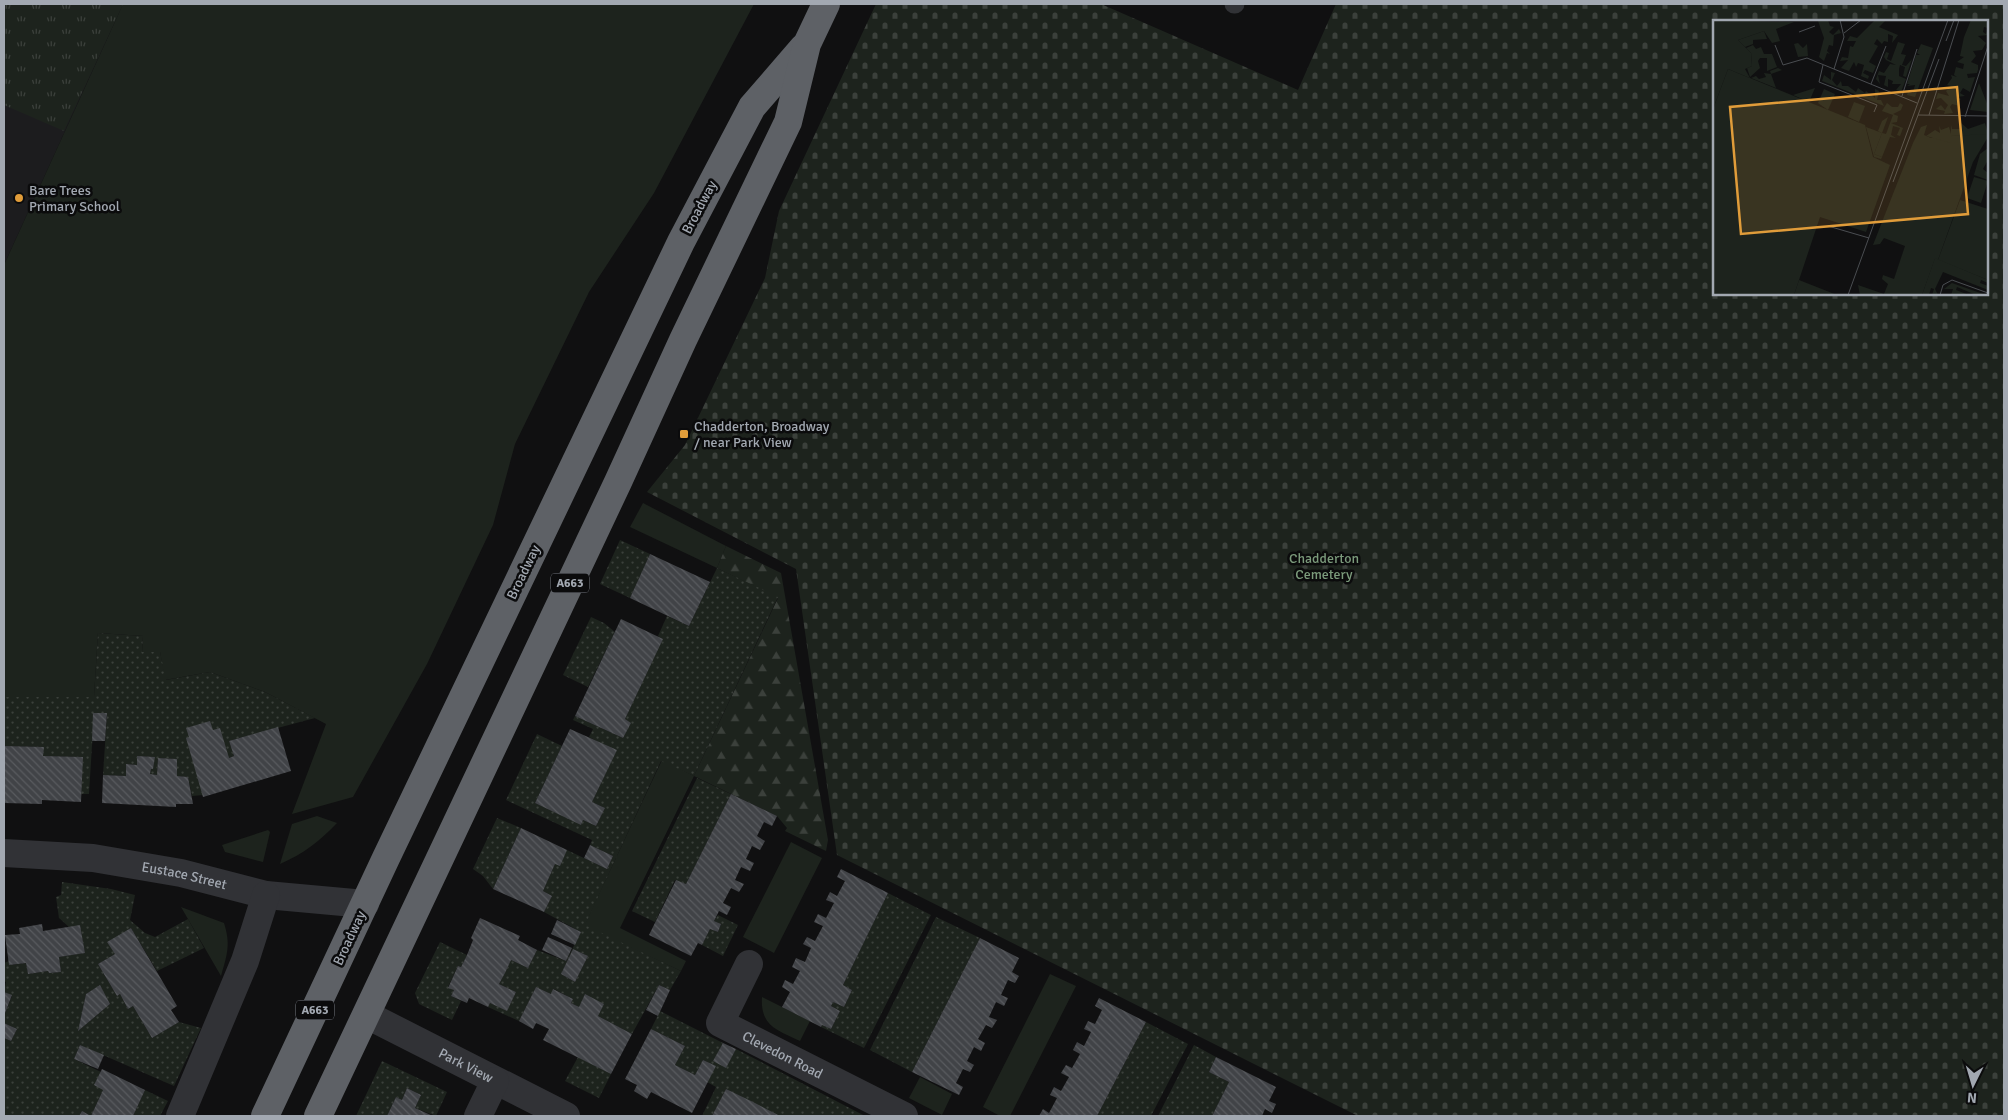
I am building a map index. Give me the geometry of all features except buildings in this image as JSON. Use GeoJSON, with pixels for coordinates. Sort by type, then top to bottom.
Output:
{"type":"FeatureCollection","features":[{"type":"Feature","properties":{"kind":"highway","name":"Broadway"},"geometry":{"type":"LineString","coordinates":[[318,1116],[683,340],[788,122],[807,44],[826,4]]}},
{"type":"Feature","properties":{"kind":"highway","name":"Broadway"},"geometry":{"type":"LineString","coordinates":[[266,1116],[365,904],[681,242],[752,107],[807,44]]}},
{"type":"Feature","properties":{"kind":"street","name":"Eustace Street"},"geometry":{"type":"LineString","coordinates":[[4,853],[93,858],[181,873],[266,895],[365,904]]}},
{"type":"Feature","properties":{"kind":"street"},"geometry":{"type":"LineString","coordinates":[[180,1116],[245,961],[266,895]]}},
{"type":"Feature","properties":{"kind":"street","name":"Clevedon Road"},"geometry":{"type":"LineString","coordinates":[[748,964],[720,1023],[904,1116]]}},
{"type":"Feature","properties":{"kind":"street","name":"Park View"},"geometry":{"type":"LineString","coordinates":[[367,1015],[566,1116]]}},
{"type":"Feature","properties":{"kind":"street"},"geometry":{"type":"LineString","coordinates":[[478,1116],[495,1081]]}},
{"type":"Feature","properties":{"kind":"shaded area","name":"Bare Trees Primary School"},"geometry":{"type":"Polygon","coordinates":[[[4,4],[123,4],[4,265],[4,4]]]}},
{"type":"Feature","properties":{"kind":"green space","name":"Bare Trees Primary School"},"geometry":{"type":"Polygon","coordinates":[[[4,4],[123,4],[64,131],[4,105],[4,4]]]}},
{"type":"Feature","properties":{"kind":"green space"},"geometry":{"type":"Polygon","coordinates":[[[123,4],[754,4],[654,193],[589,292],[515,444],[493,525],[427,664],[353,797],[292,814],[326,724],[265,692],[210,672],[165,680],[160,652],[142,652],[143,636],[98,633],[94,697],[4,697],[4,265],[123,4]]]}},
{"type":"Feature","properties":{"kind":"green space","name":"Chadderton Cemetery"},"geometry":{"type":"Polygon","coordinates":[[[876,4],[1101,4],[1298,90],[1336,4],[2004,4],[2004,1116],[1358,1116],[837,855],[796,569],[647,492],[685,445],[765,278],[779,211],[876,4]]]}},
{"type":"Feature","properties":{"kind":"green space"},"geometry":{"type":"Polygon","coordinates":[[[643,503],[726,546],[717,568],[630,527],[643,503]]]}},
{"type":"Feature","properties":{"kind":"green space"},"geometry":{"type":"Polygon","coordinates":[[[620,540],[650,554],[630,598],[600,584],[620,540]]]}},
{"type":"Feature","properties":{"kind":"green space"},"geometry":{"type":"Polygon","coordinates":[[[726,546],[781,573],[828,840],[826,851],[785,831],[787,828],[777,816],[694,776],[778,598],[717,568],[726,546]]]}},
{"type":"Feature","properties":{"kind":"green space"},"geometry":{"type":"Polygon","coordinates":[[[717,568],[778,597],[694,776],[661,761],[585,925],[681,971],[670,990],[659,985],[632,1034],[598,1016],[585,995],[579,1007],[571,1003],[573,999],[554,989],[551,994],[536,987],[519,1021],[488,1007],[490,1003],[507,1010],[516,992],[499,984],[511,960],[528,968],[537,950],[566,961],[581,932],[544,912],[552,896],[543,891],[555,864],[567,850],[607,869],[613,856],[590,845],[592,840],[506,800],[537,734],[562,746],[535,803],[581,824],[583,820],[596,826],[605,808],[592,802],[616,751],[589,737],[593,729],[573,720],[575,716],[623,738],[630,723],[625,719],[662,639],[658,636],[667,616],[689,626],[717,568]],[[573,949],[561,974],[575,982],[588,956],[573,949]]]}},
{"type":"Feature","properties":{"kind":"green space"},"geometry":{"type":"Polygon","coordinates":[[[591,617],[604,623],[615,632],[588,687],[563,675],[591,617]]]}},
{"type":"Feature","properties":{"kind":"green space"},"geometry":{"type":"Polygon","coordinates":[[[98,633],[143,636],[142,652],[160,652],[166,680],[210,672],[265,692],[315,718],[229,741],[234,756],[229,758],[189,737],[203,795],[192,796],[188,777],[177,776],[177,759],[158,758],[157,775],[150,774],[151,769],[153,769],[154,757],[137,756],[137,765],[126,764],[126,776],[103,775],[107,714],[94,713],[89,794],[81,794],[82,757],[43,756],[43,747],[4,746],[4,697],[94,697],[98,633]]]}},
{"type":"Feature","properties":{"kind":"green space"},"geometry":{"type":"Polygon","coordinates":[[[662,760],[694,776],[620,928],[686,961],[681,971],[584,926],[662,760]]]}},
{"type":"Feature","properties":{"kind":"green space"},"geometry":{"type":"Polygon","coordinates":[[[697,778],[731,794],[686,884],[675,880],[655,922],[632,911],[697,778]]]}},
{"type":"Feature","properties":{"kind":"green space"},"geometry":{"type":"Polygon","coordinates":[[[317,816],[337,823],[311,846],[280,864],[292,824],[317,816]]]}},
{"type":"Feature","properties":{"kind":"green space"},"geometry":{"type":"Polygon","coordinates":[[[497,818],[521,828],[493,889],[483,876],[473,869],[497,818]]]}},
{"type":"Feature","properties":{"kind":"green space"},"geometry":{"type":"Polygon","coordinates":[[[268,830],[270,832],[263,862],[225,852],[222,845],[268,830]]]}},
{"type":"Feature","properties":{"kind":"green space"},"geometry":{"type":"Polygon","coordinates":[[[791,842],[822,858],[774,953],[743,937],[791,842]]]}},
{"type":"Feature","properties":{"kind":"green space"},"geometry":{"type":"Polygon","coordinates":[[[62,882],[111,889],[135,895],[130,920],[145,933],[155,937],[188,919],[204,948],[157,971],[131,928],[115,954],[98,964],[117,996],[120,994],[128,1009],[133,1006],[152,1038],[179,1022],[201,1028],[174,1086],[80,1045],[74,1059],[101,1072],[103,1090],[91,1116],[82,1111],[79,1116],[4,1116],[4,1038],[11,1041],[17,1029],[4,1023],[4,1016],[12,996],[4,992],[6,982],[4,981],[4,963],[9,961],[10,965],[26,963],[28,974],[48,971],[49,973],[61,972],[59,957],[85,953],[80,926],[69,927],[59,918],[56,897],[61,895],[62,882]],[[100,986],[86,994],[78,1031],[110,1004],[100,986]]]}},
{"type":"Feature","properties":{"kind":"green space"},"geometry":{"type":"Polygon","coordinates":[[[888,893],[931,915],[864,1048],[821,1027],[822,1025],[831,1029],[840,1011],[831,1006],[833,1002],[844,1007],[852,990],[843,985],[888,893]]]}},
{"type":"Feature","properties":{"kind":"green space"},"geometry":{"type":"Polygon","coordinates":[[[181,907],[224,923],[227,950],[221,976],[181,907]]]}},
{"type":"Feature","properties":{"kind":"green space"},"geometry":{"type":"Polygon","coordinates":[[[718,915],[738,925],[723,956],[702,945],[710,929],[718,932],[721,924],[714,921],[718,915]]]}},
{"type":"Feature","properties":{"kind":"green space"},"geometry":{"type":"Polygon","coordinates":[[[936,917],[980,938],[912,1072],[870,1050],[936,917]]]}},
{"type":"Feature","properties":{"kind":"green space"},"geometry":{"type":"Polygon","coordinates":[[[440,942],[467,955],[461,967],[458,966],[448,987],[454,990],[451,996],[461,1001],[452,1020],[419,1004],[415,993],[440,942]]]}},
{"type":"Feature","properties":{"kind":"green space"},"geometry":{"type":"Polygon","coordinates":[[[1050,974],[1076,986],[1010,1116],[1000,1116],[983,1107],[1050,974]]]}},
{"type":"Feature","properties":{"kind":"green space"},"geometry":{"type":"Polygon","coordinates":[[[762,997],[810,1021],[800,1041],[777,1030],[767,1021],[762,1007],[762,997]]]}},
{"type":"Feature","properties":{"kind":"green space"},"geometry":{"type":"Polygon","coordinates":[[[660,1011],[723,1043],[714,1061],[726,1067],[736,1049],[865,1116],[778,1116],[726,1089],[712,1116],[702,1116],[716,1087],[707,1082],[715,1066],[703,1060],[695,1075],[675,1065],[685,1046],[651,1029],[660,1011]]]}},
{"type":"Feature","properties":{"kind":"green space"},"geometry":{"type":"Polygon","coordinates":[[[1146,1022],[1188,1044],[1151,1116],[1097,1116],[1146,1022]]]}},
{"type":"Feature","properties":{"kind":"green space"},"geometry":{"type":"Polygon","coordinates":[[[1194,1045],[1216,1057],[1209,1072],[1229,1082],[1212,1116],[1158,1116],[1194,1045]]]}},
{"type":"Feature","properties":{"kind":"green space"},"geometry":{"type":"Polygon","coordinates":[[[578,1057],[611,1074],[599,1098],[565,1081],[578,1057]]]}},
{"type":"Feature","properties":{"kind":"green space"},"geometry":{"type":"Polygon","coordinates":[[[382,1061],[447,1092],[436,1116],[415,1108],[421,1095],[407,1088],[402,1100],[396,1097],[387,1116],[356,1116],[382,1061]]]}},
{"type":"Feature","properties":{"kind":"green space"},"geometry":{"type":"Polygon","coordinates":[[[920,1077],[952,1094],[942,1115],[909,1098],[920,1077]]]}},
{"type":"Feature","properties":{"kind":"green space"},"geometry":{"type":"Polygon","coordinates":[[[145,1090],[168,1101],[160,1116],[133,1116],[145,1090]]]}},
{"type":"Feature","properties":{"kind":"place","name":"Bare Trees Primary School"},"geometry":{"type":"Point","coordinates":[19,198]}},
{"type":"Feature","properties":{"kind":"place","name":"Chadderton, Broadway / near Park View"},"geometry":{"type":"Point","coordinates":[684,434]}}]}
